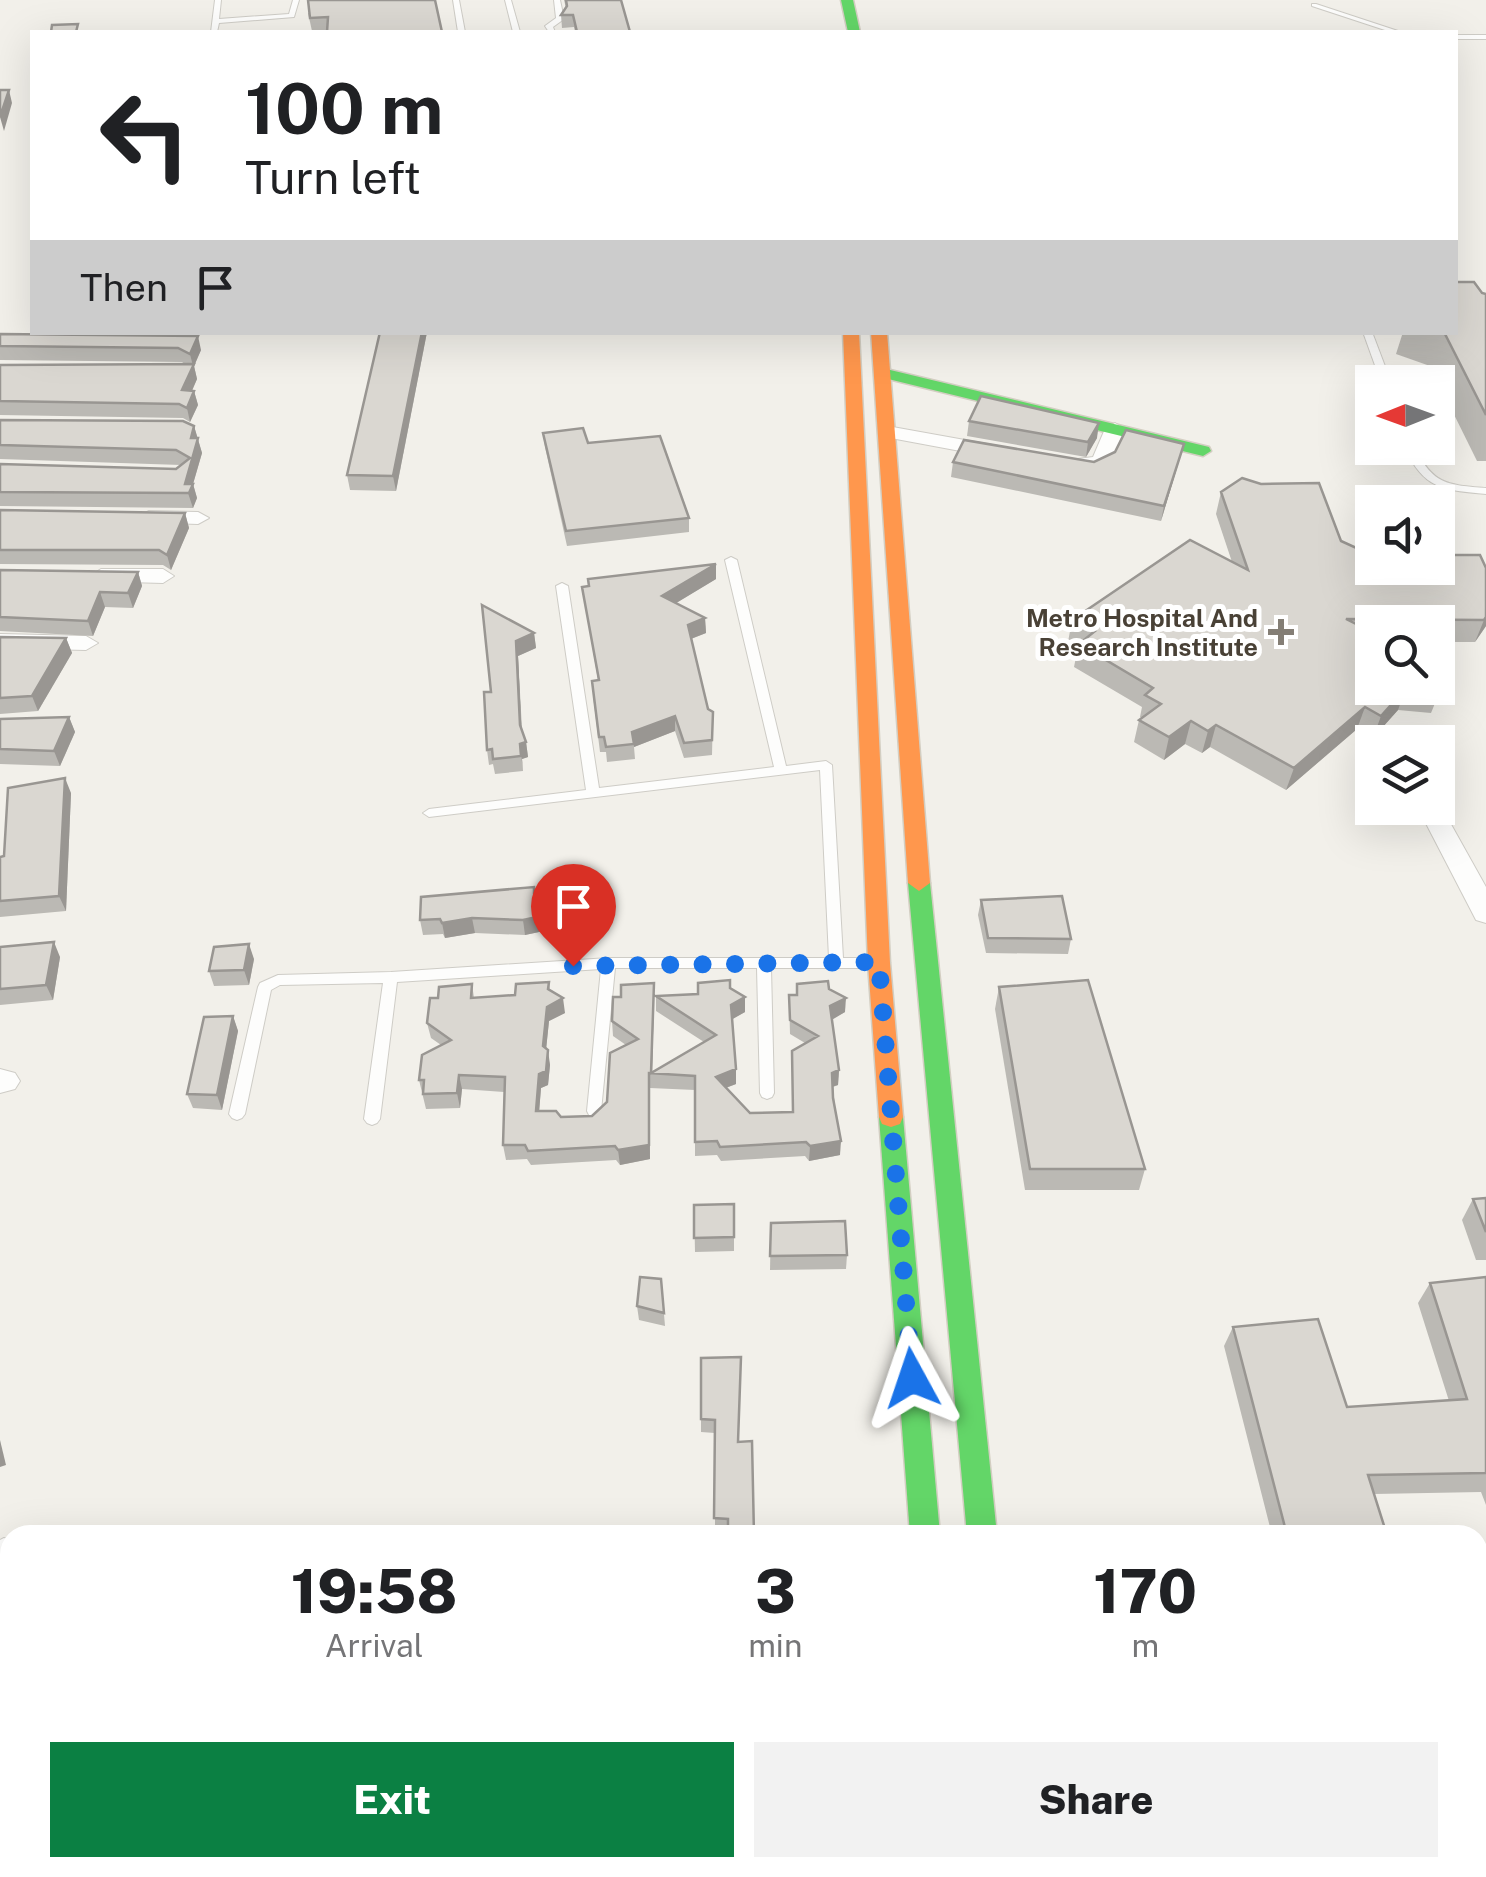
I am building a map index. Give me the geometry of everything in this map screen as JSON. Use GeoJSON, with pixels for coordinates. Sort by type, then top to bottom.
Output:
{"type":"FeatureCollection","features":[{"type":"Feature","properties":{"kind":"street"},"geometry":{"type":"LineString","coordinates":[[847,0],[850,30]]}},
{"type":"Feature","properties":{"kind":"street"},"geometry":{"type":"LineString","coordinates":[[851,335],[879,962],[923,1525]]}},
{"type":"Feature","properties":{"kind":"street"},"geometry":{"type":"LineString","coordinates":[[880,335],[922,930],[981,1525]]}},
{"type":"Feature","properties":{"kind":"street"},"geometry":{"type":"LineString","coordinates":[[882,373],[1203,451]]}},
{"type":"Feature","properties":{"kind":"street"},"geometry":{"type":"LineString","coordinates":[[887,432],[1096,466],[1115,430]]}},
{"type":"Feature","properties":{"kind":"street"},"geometry":{"type":"LineString","coordinates":[[119,517],[198,518]]}},
{"type":"Feature","properties":{"kind":"street"},"geometry":{"type":"LineString","coordinates":[[72,575],[163,576]]}},
{"type":"Feature","properties":{"kind":"street"},"geometry":{"type":"LineString","coordinates":[[0,642],[86,643]]}},
{"type":"Feature","properties":{"kind":"street"},"geometry":{"type":"LineString","coordinates":[[1440,825],[1486,912]]}},
{"type":"Feature","properties":{"kind":"lane"},"geometry":{"type":"LineString","coordinates":[[214,30],[218,0]]}},
{"type":"Feature","properties":{"kind":"lane"},"geometry":{"type":"LineString","coordinates":[[215,21],[292,16],[296,0]]}},
{"type":"Feature","properties":{"kind":"lane"},"geometry":{"type":"LineString","coordinates":[[456,0],[462,30]]}},
{"type":"Feature","properties":{"kind":"lane"},"geometry":{"type":"LineString","coordinates":[[508,0],[516,30]]}},
{"type":"Feature","properties":{"kind":"lane"},"geometry":{"type":"LineString","coordinates":[[551,30],[549,26],[560,19],[557,0]]}},
{"type":"Feature","properties":{"kind":"lane"},"geometry":{"type":"LineString","coordinates":[[1314,5],[1391,30]]}},
{"type":"Feature","properties":{"kind":"lane"},"geometry":{"type":"LineString","coordinates":[[1458,37],[1486,37]]}},
{"type":"Feature","properties":{"kind":"lane"},"geometry":{"type":"LineString","coordinates":[[1367,335],[1379,365]]}},
{"type":"Feature","properties":{"kind":"lane"},"geometry":{"type":"LineString","coordinates":[[1417,465],[1436,484],[1486,492]]}},
{"type":"Feature","properties":{"kind":"lane"},"geometry":{"type":"LineString","coordinates":[[731,560],[781,770]]}},
{"type":"Feature","properties":{"kind":"lane"},"geometry":{"type":"LineString","coordinates":[[562,586],[593,793]]}},
{"type":"Feature","properties":{"kind":"lane"},"geometry":{"type":"LineString","coordinates":[[428,813],[826,765],[836,963]]}},
{"type":"Feature","properties":{"kind":"lane"},"geometry":{"type":"LineString","coordinates":[[237,1114],[265,987],[278,980],[391,978],[609,963],[764,966],[879,962]]}},
{"type":"Feature","properties":{"kind":"lane"},"geometry":{"type":"LineString","coordinates":[[594,1112],[609,963]]}},
{"type":"Feature","properties":{"kind":"lane"},"geometry":{"type":"LineString","coordinates":[[764,966],[766,1092]]}},
{"type":"Feature","properties":{"kind":"lane"},"geometry":{"type":"LineString","coordinates":[[372,1119],[391,978]]}},
{"type":"Feature","properties":{"kind":"building"},"geometry":{"type":"Polygon","coordinates":[[[308,0],[435,0],[442,30],[327,30],[328,17],[310,18],[308,0]]]}},
{"type":"Feature","properties":{"kind":"building"},"geometry":{"type":"Polygon","coordinates":[[[566,0],[621,0],[629,30],[577,30],[573,15],[561,15],[566,0]]]}},
{"type":"Feature","properties":{"kind":"building"},"geometry":{"type":"Polygon","coordinates":[[[78,24],[76,30],[51,30],[52,25],[78,24]]]}},
{"type":"Feature","properties":{"kind":"building"},"geometry":{"type":"Polygon","coordinates":[[[0,90],[9,90],[0,117],[0,90]]]}},
{"type":"Feature","properties":{"kind":"building"},"geometry":{"type":"Polygon","coordinates":[[[1458,282],[1474,282],[1486,294],[1486,415],[1446,335],[1458,335],[1458,282]]]}},
{"type":"Feature","properties":{"kind":"building"},"geometry":{"type":"Polygon","coordinates":[[[0,334],[198,336],[190,354],[178,348],[0,346],[0,334]]]}},
{"type":"Feature","properties":{"kind":"building"},"geometry":{"type":"Polygon","coordinates":[[[379,335],[421,335],[393,476],[347,475],[379,335]]]}},
{"type":"Feature","properties":{"kind":"building"},"geometry":{"type":"Polygon","coordinates":[[[194,364],[182,390],[194,391],[187,408],[179,404],[0,401],[0,365],[194,364]]]}},
{"type":"Feature","properties":{"kind":"building"},"geometry":{"type":"Polygon","coordinates":[[[981,396],[1099,423],[1088,442],[969,421],[981,396]]]}},
{"type":"Feature","properties":{"kind":"building"},"geometry":{"type":"Polygon","coordinates":[[[0,420],[183,421],[194,426],[191,438],[198,438],[185,484],[193,484],[189,493],[0,492],[0,464],[176,469],[190,458],[176,450],[0,445],[0,420]]]}},
{"type":"Feature","properties":{"kind":"building"},"geometry":{"type":"Polygon","coordinates":[[[583,428],[588,443],[660,436],[689,518],[566,531],[543,433],[583,428]]]}},
{"type":"Feature","properties":{"kind":"building"},"geometry":{"type":"Polygon","coordinates":[[[1126,430],[1184,444],[1164,506],[953,462],[964,440],[1094,462],[1115,452],[1126,430]]]}},
{"type":"Feature","properties":{"kind":"building"},"geometry":{"type":"Polygon","coordinates":[[[1242,478],[1261,484],[1319,483],[1341,541],[1355,547],[1355,585],[1455,585],[1455,555],[1480,555],[1486,568],[1486,617],[1455,620],[1455,605],[1355,605],[1355,619],[1346,619],[1355,624],[1355,705],[1391,705],[1381,716],[1365,707],[1294,768],[1216,725],[1208,731],[1191,721],[1169,737],[1139,720],[1161,704],[1145,695],[1153,688],[1079,644],[1095,631],[1072,620],[1190,540],[1248,570],[1221,492],[1242,478]]]}},
{"type":"Feature","properties":{"kind":"building"},"geometry":{"type":"Polygon","coordinates":[[[0,510],[185,513],[167,555],[159,550],[0,550],[0,510]]]}},
{"type":"Feature","properties":{"kind":"building"},"geometry":{"type":"Polygon","coordinates":[[[716,564],[662,596],[705,618],[688,625],[708,709],[713,712],[712,740],[684,743],[675,716],[632,732],[634,744],[606,747],[604,737],[599,737],[592,681],[599,680],[582,587],[589,586],[588,579],[716,564]]]}},
{"type":"Feature","properties":{"kind":"building"},"geometry":{"type":"Polygon","coordinates":[[[0,570],[138,572],[128,593],[100,592],[88,621],[0,617],[0,570]]]}},
{"type":"Feature","properties":{"kind":"building"},"geometry":{"type":"Polygon","coordinates":[[[482,605],[534,633],[516,641],[520,725],[526,742],[520,744],[521,756],[493,759],[492,749],[487,750],[484,692],[491,692],[482,605]]]}},
{"type":"Feature","properties":{"kind":"building"},"geometry":{"type":"Polygon","coordinates":[[[0,637],[66,638],[32,696],[0,698],[0,637]]]}},
{"type":"Feature","properties":{"kind":"building"},"geometry":{"type":"Polygon","coordinates":[[[69,717],[54,751],[0,749],[0,719],[69,717]]]}},
{"type":"Feature","properties":{"kind":"building"},"geometry":{"type":"Polygon","coordinates":[[[65,778],[59,896],[0,901],[0,857],[4,856],[8,788],[65,778]]]}},
{"type":"Feature","properties":{"kind":"building"},"geometry":{"type":"Polygon","coordinates":[[[534,887],[534,893],[548,892],[551,914],[523,920],[420,920],[421,897],[534,887]]]}},
{"type":"Feature","properties":{"kind":"building"},"geometry":{"type":"Polygon","coordinates":[[[1062,896],[1071,939],[988,938],[981,900],[1062,896]]]}},
{"type":"Feature","properties":{"kind":"building"},"geometry":{"type":"Polygon","coordinates":[[[54,942],[46,985],[0,989],[0,947],[54,942]]]}},
{"type":"Feature","properties":{"kind":"building"},"geometry":{"type":"Polygon","coordinates":[[[249,944],[244,970],[209,971],[214,947],[249,944]]]}},
{"type":"Feature","properties":{"kind":"building"},"geometry":{"type":"Polygon","coordinates":[[[730,980],[730,988],[745,997],[731,1005],[736,1069],[716,1077],[750,1113],[793,1112],[792,1051],[818,1036],[790,1020],[789,995],[797,995],[797,984],[828,981],[829,989],[846,998],[830,1006],[839,1070],[832,1073],[833,1098],[841,1141],[810,1146],[806,1142],[720,1147],[717,1141],[695,1142],[695,1076],[649,1073],[649,1145],[618,1150],[615,1146],[528,1151],[525,1145],[503,1145],[505,1077],[459,1075],[457,1093],[423,1094],[424,1080],[419,1080],[422,1055],[451,1040],[427,1023],[430,998],[438,998],[439,987],[472,984],[471,998],[515,995],[516,984],[549,982],[548,989],[563,998],[547,1007],[543,1046],[548,1050],[546,1071],[539,1074],[536,1111],[556,1111],[561,1117],[592,1116],[607,1102],[610,1053],[638,1039],[612,1021],[613,997],[621,997],[621,985],[654,983],[651,1073],[716,1035],[656,996],[698,994],[698,983],[730,980]]]}},
{"type":"Feature","properties":{"kind":"building"},"geometry":{"type":"Polygon","coordinates":[[[1088,980],[1145,1169],[1030,1169],[999,987],[1088,980]]]}},
{"type":"Feature","properties":{"kind":"building"},"geometry":{"type":"Polygon","coordinates":[[[233,1016],[217,1095],[187,1094],[204,1017],[233,1016]]]}},
{"type":"Feature","properties":{"kind":"building"},"geometry":{"type":"Polygon","coordinates":[[[1486,1198],[1486,1232],[1473,1199],[1486,1198]]]}},
{"type":"Feature","properties":{"kind":"building"},"geometry":{"type":"Polygon","coordinates":[[[734,1204],[734,1237],[694,1238],[694,1205],[734,1204]]]}},
{"type":"Feature","properties":{"kind":"building"},"geometry":{"type":"Polygon","coordinates":[[[845,1221],[847,1255],[770,1256],[771,1223],[845,1221]]]}},
{"type":"Feature","properties":{"kind":"building"},"geometry":{"type":"Polygon","coordinates":[[[640,1277],[661,1279],[664,1313],[637,1306],[640,1277]]]}},
{"type":"Feature","properties":{"kind":"building"},"geometry":{"type":"Polygon","coordinates":[[[1486,1277],[1486,1473],[1368,1475],[1384,1525],[1284,1525],[1233,1327],[1318,1319],[1347,1407],[1467,1399],[1430,1283],[1486,1277]]]}},
{"type":"Feature","properties":{"kind":"building"},"geometry":{"type":"Polygon","coordinates":[[[741,1357],[738,1442],[752,1441],[754,1525],[728,1525],[728,1519],[714,1518],[715,1420],[701,1419],[701,1358],[741,1357]]]}},
{"type":"Feature","properties":{"kind":"traffic: fast"},"geometry":{"type":"LineString","coordinates":[[847,0],[854,30]]}},
{"type":"Feature","properties":{"kind":"traffic: fast"},"geometry":{"type":"LineString","coordinates":[[882,373],[1203,451]]}},
{"type":"Feature","properties":{"kind":"traffic: fast"},"geometry":{"type":"LineString","coordinates":[[919,883],[981,1525]]}},
{"type":"Feature","properties":{"kind":"traffic: fast"},"geometry":{"type":"LineString","coordinates":[[891,1117],[924,1525]]}},
{"type":"Feature","properties":{"kind":"traffic: slow"},"geometry":{"type":"LineString","coordinates":[[851,335],[879,963],[891,1117]]}},
{"type":"Feature","properties":{"kind":"traffic: slow"},"geometry":{"type":"LineString","coordinates":[[879,335],[919,883]]}},
{"type":"Feature","properties":{"kind":"place","name":"Metro Hospital And Research Institute"},"geometry":{"type":"Point","coordinates":[1281,632]}},
{"type":"Feature","properties":{"kind":"route"},"geometry":{"type":"LineString","coordinates":[[573,966],[879,962],[912,1378]]}}]}
